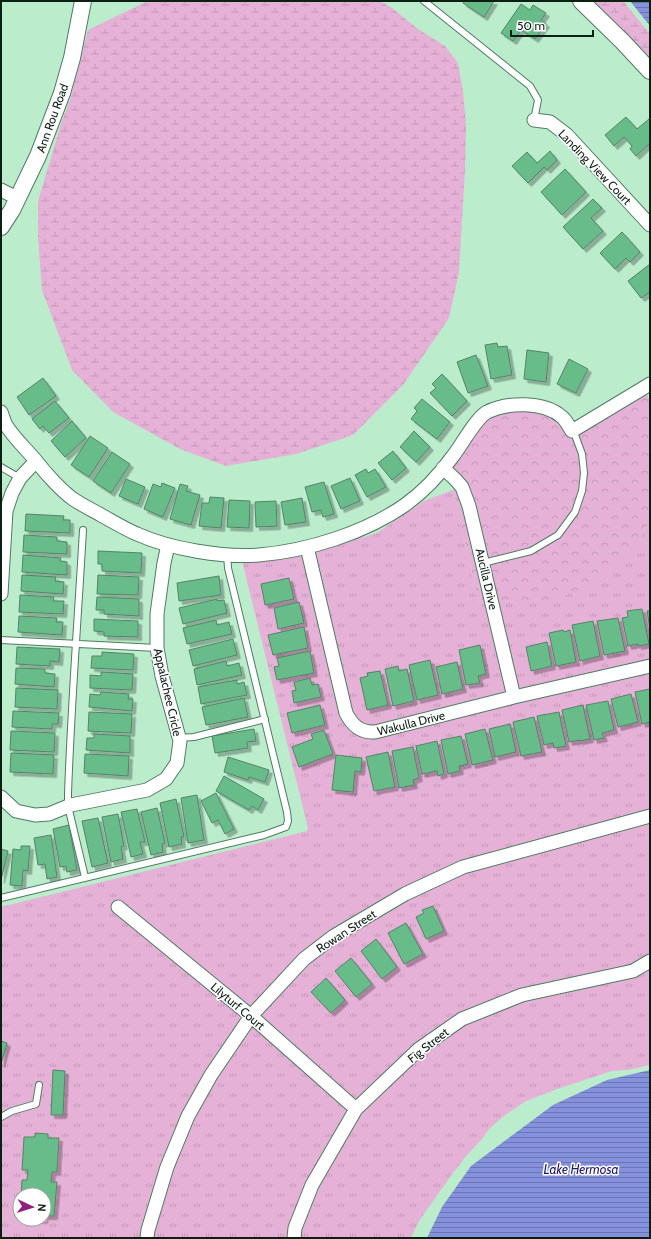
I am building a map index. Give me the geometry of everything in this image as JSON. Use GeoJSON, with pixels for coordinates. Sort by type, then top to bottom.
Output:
{"type":"FeatureCollection","features":[{"type":"Feature","properties":{"kind":"street","name":"Ann Rou Road"},"geometry":{"type":"LineString","coordinates":[[1,227],[12,210],[38,156],[62,93],[72,58],[84,1]]}},
{"type":"Feature","properties":{"kind":"street"},"geometry":{"type":"LineString","coordinates":[[581,1],[650,71]]}},
{"type":"Feature","properties":{"kind":"street","name":"Landing View Court"},"geometry":{"type":"LineString","coordinates":[[534,120],[550,122],[567,135],[650,225]]}},
{"type":"Feature","properties":{"kind":"street"},"geometry":{"type":"LineString","coordinates":[[1,190],[17,198]]}},
{"type":"Feature","properties":{"kind":"street"},"geometry":{"type":"LineString","coordinates":[[1,412],[3,424],[44,471],[73,499],[138,535],[168,545],[191,550],[227,554],[259,555],[307,547],[326,542],[352,533],[379,521],[405,505],[430,484],[454,456],[485,413],[504,406],[528,404],[547,408],[562,417],[572,431],[650,384]]}},
{"type":"Feature","properties":{"kind":"street"},"geometry":{"type":"LineString","coordinates":[[1,594],[6,511],[12,493],[20,478],[36,461]]}},
{"type":"Feature","properties":{"kind":"street","name":"Aucilla Drive"},"geometry":{"type":"LineString","coordinates":[[443,468],[462,487],[469,506],[514,697]]}},
{"type":"Feature","properties":{"kind":"street","name":"Appalachee Cricle"},"geometry":{"type":"LineString","coordinates":[[1,797],[16,811],[34,816],[49,814],[68,806],[147,790],[166,779],[177,763],[180,741],[162,676],[157,648],[158,614],[164,563],[168,545]]}},
{"type":"Feature","properties":{"kind":"street","name":"Wakulla Drive"},"geometry":{"type":"LineString","coordinates":[[307,547],[346,713],[357,728],[366,732],[375,732],[514,697],[650,666]]}},
{"type":"Feature","properties":{"kind":"street","name":"Rowan Street"},"geometry":{"type":"LineString","coordinates":[[147,1238],[148,1230],[167,1167],[188,1116],[211,1075],[251,1016],[304,959],[334,936],[405,894],[463,866],[650,816]]}},
{"type":"Feature","properties":{"kind":"street","name":"Lilyturf Court"},"geometry":{"type":"LineString","coordinates":[[118,907],[251,1016],[356,1109]]}},
{"type":"Feature","properties":{"kind":"street","name":"Fig Street"},"geometry":{"type":"LineString","coordinates":[[294,1238],[295,1228],[312,1185],[356,1109],[419,1049],[462,1019],[522,995],[633,971],[650,961]]}},
{"type":"Feature","properties":{"kind":"lane"},"geometry":{"type":"LineString","coordinates":[[424,1],[530,86],[538,100],[534,120]]}},
{"type":"Feature","properties":{"kind":"lane"},"geometry":{"type":"LineString","coordinates":[[483,563],[531,551],[558,536],[575,512],[582,491],[584,473],[582,454],[572,431]]}},
{"type":"Feature","properties":{"kind":"lane"},"geometry":{"type":"LineString","coordinates":[[1,467],[20,478]]}},
{"type":"Feature","properties":{"kind":"lane"},"geometry":{"type":"LineString","coordinates":[[83,530],[71,705],[68,806],[85,878]]}},
{"type":"Feature","properties":{"kind":"lane"},"geometry":{"type":"LineString","coordinates":[[1,898],[264,835],[286,827],[288,821],[287,812],[228,568],[227,554]]}},
{"type":"Feature","properties":{"kind":"lane"},"geometry":{"type":"LineString","coordinates":[[1,640],[157,648]]}},
{"type":"Feature","properties":{"kind":"lane"},"geometry":{"type":"LineString","coordinates":[[179,738],[194,737],[264,719]]}},
{"type":"Feature","properties":{"kind":"lane"},"geometry":{"type":"LineString","coordinates":[[1,1117],[12,1111],[36,1104],[38,1084]]}},
{"type":"Feature","properties":{"kind":"green space"},"geometry":{"type":"Polygon","coordinates":[[[148,1],[380,1],[392,8],[418,29],[445,46],[458,63],[463,91],[466,124],[465,170],[459,272],[449,318],[403,385],[353,435],[296,454],[226,466],[180,449],[113,412],[72,370],[42,290],[38,238],[38,201],[62,121],[70,100],[88,30],[148,1]]]}},
{"type":"Feature","properties":{"kind":"green space"},"geometry":{"type":"Polygon","coordinates":[[[591,1],[623,1],[650,34],[650,59],[629,36],[591,1]]]}},
{"type":"Feature","properties":{"kind":"green space"},"geometry":{"type":"Polygon","coordinates":[[[646,392],[650,402],[650,520],[638,544],[618,567],[585,587],[559,598],[539,603],[517,603],[494,600],[479,604],[453,490],[459,487],[442,459],[476,423],[518,403],[575,428],[646,392]]]}},
{"type":"Feature","properties":{"kind":"green space"},"geometry":{"type":"Polygon","coordinates":[[[453,490],[479,604],[494,600],[517,603],[638,544],[650,520],[650,1065],[628,1070],[612,1071],[557,1089],[526,1101],[505,1115],[490,1128],[450,1177],[419,1221],[411,1238],[1,1238],[1,907],[307,831],[308,828],[242,561],[305,555],[377,533],[424,501],[453,490]]]}},
{"type":"Feature","properties":{"kind":"water"},"geometry":{"type":"Polygon","coordinates":[[[630,1],[650,1],[650,26],[630,1]]]}},
{"type":"Feature","properties":{"kind":"water","name":"Lake Hermosa"},"geometry":{"type":"Polygon","coordinates":[[[650,1070],[650,1238],[427,1238],[442,1207],[471,1166],[553,1105],[607,1080],[650,1070]]]}},
{"type":"Feature","properties":{"kind":"building"},"geometry":{"type":"Polygon","coordinates":[[[464,1],[494,1],[484,17],[463,3],[464,1]]]}},
{"type":"Feature","properties":{"kind":"building"},"geometry":{"type":"Polygon","coordinates":[[[521,4],[530,10],[533,5],[546,13],[541,20],[546,24],[535,39],[521,30],[513,41],[501,33],[521,4]]]}},
{"type":"Feature","properties":{"kind":"building"},"geometry":{"type":"Polygon","coordinates":[[[626,117],[637,129],[649,119],[650,121],[650,143],[636,156],[630,149],[632,146],[624,137],[614,146],[605,135],[626,117]]]}},
{"type":"Feature","properties":{"kind":"building"},"geometry":{"type":"Polygon","coordinates":[[[550,151],[557,160],[547,170],[544,167],[528,183],[512,166],[527,152],[537,163],[550,151]]]}},
{"type":"Feature","properties":{"kind":"building"},"geometry":{"type":"Polygon","coordinates":[[[565,169],[586,192],[562,215],[541,192],[565,169]]]}},
{"type":"Feature","properties":{"kind":"building"},"geometry":{"type":"Polygon","coordinates":[[[593,199],[602,208],[591,218],[603,231],[583,249],[563,227],[593,199]]]}},
{"type":"Feature","properties":{"kind":"building"},"geometry":{"type":"Polygon","coordinates":[[[622,232],[640,252],[630,262],[626,258],[615,269],[600,253],[622,232]]]}},
{"type":"Feature","properties":{"kind":"building"},"geometry":{"type":"Polygon","coordinates":[[[650,264],[650,292],[641,298],[628,281],[650,264]]]}},
{"type":"Feature","properties":{"kind":"building"},"geometry":{"type":"Polygon","coordinates":[[[497,343],[498,347],[507,346],[512,375],[491,379],[485,345],[497,343]]]}},
{"type":"Feature","properties":{"kind":"building"},"geometry":{"type":"Polygon","coordinates":[[[527,350],[549,353],[546,382],[524,379],[527,350]]]}},
{"type":"Feature","properties":{"kind":"building"},"geometry":{"type":"Polygon","coordinates":[[[476,355],[488,386],[468,393],[457,362],[476,355]]]}},
{"type":"Feature","properties":{"kind":"building"},"geometry":{"type":"Polygon","coordinates":[[[569,359],[588,369],[576,393],[557,384],[569,359]]]}},
{"type":"Feature","properties":{"kind":"building"},"geometry":{"type":"Polygon","coordinates":[[[442,374],[467,401],[452,416],[430,393],[436,388],[432,384],[442,374]]]}},
{"type":"Feature","properties":{"kind":"building"},"geometry":{"type":"Polygon","coordinates":[[[43,378],[56,396],[29,415],[17,397],[43,378]]]}},
{"type":"Feature","properties":{"kind":"building"},"geometry":{"type":"Polygon","coordinates":[[[422,399],[450,422],[437,439],[411,419],[417,411],[414,408],[422,399]]]}},
{"type":"Feature","properties":{"kind":"building"},"geometry":{"type":"Polygon","coordinates":[[[55,401],[69,418],[49,433],[43,426],[40,429],[32,419],[55,401]]]}},
{"type":"Feature","properties":{"kind":"building"},"geometry":{"type":"Polygon","coordinates":[[[72,421],[86,438],[65,457],[51,441],[72,421]]]}},
{"type":"Feature","properties":{"kind":"building"},"geometry":{"type":"Polygon","coordinates":[[[414,431],[430,447],[416,462],[400,447],[414,431]]]}},
{"type":"Feature","properties":{"kind":"building"},"geometry":{"type":"Polygon","coordinates":[[[90,436],[108,448],[89,477],[71,465],[90,436]]]}},
{"type":"Feature","properties":{"kind":"building"},"geometry":{"type":"Polygon","coordinates":[[[393,451],[406,468],[392,480],[378,463],[393,451]]]}},
{"type":"Feature","properties":{"kind":"building"},"geometry":{"type":"Polygon","coordinates":[[[112,452],[130,464],[111,493],[93,481],[112,452]]]}},
{"type":"Feature","properties":{"kind":"building"},"geometry":{"type":"Polygon","coordinates":[[[366,469],[368,473],[375,469],[386,487],[367,497],[355,475],[366,469]]]}},
{"type":"Feature","properties":{"kind":"building"},"geometry":{"type":"Polygon","coordinates":[[[350,478],[360,501],[341,509],[331,486],[350,478]]]}},
{"type":"Feature","properties":{"kind":"building"},"geometry":{"type":"Polygon","coordinates":[[[126,479],[145,487],[138,504],[119,496],[126,479]]]}},
{"type":"Feature","properties":{"kind":"building"},"geometry":{"type":"Polygon","coordinates":[[[324,482],[334,514],[323,517],[321,510],[312,512],[305,487],[324,482]]]}},
{"type":"Feature","properties":{"kind":"building"},"geometry":{"type":"Polygon","coordinates":[[[162,483],[175,488],[163,517],[144,509],[153,484],[161,487],[162,483]]]}},
{"type":"Feature","properties":{"kind":"building"},"geometry":{"type":"Polygon","coordinates":[[[180,484],[188,486],[186,491],[200,495],[191,525],[170,519],[180,484]]]}},
{"type":"Feature","properties":{"kind":"building"},"geometry":{"type":"Polygon","coordinates":[[[210,497],[224,498],[221,528],[199,526],[202,503],[209,503],[210,497]]]}},
{"type":"Feature","properties":{"kind":"building"},"geometry":{"type":"Polygon","coordinates":[[[302,498],[306,522],[285,525],[281,502],[302,498]]]}},
{"type":"Feature","properties":{"kind":"building"},"geometry":{"type":"Polygon","coordinates":[[[229,500],[250,501],[249,528],[227,527],[229,500]]]}},
{"type":"Feature","properties":{"kind":"building"},"geometry":{"type":"Polygon","coordinates":[[[276,501],[277,526],[256,527],[255,502],[276,501]]]}},
{"type":"Feature","properties":{"kind":"building"},"geometry":{"type":"Polygon","coordinates":[[[26,514],[64,516],[63,520],[70,520],[70,533],[25,531],[26,514]]]}},
{"type":"Feature","properties":{"kind":"building"},"geometry":{"type":"Polygon","coordinates":[[[24,535],[57,537],[57,541],[67,542],[67,554],[23,552],[24,535]]]}},
{"type":"Feature","properties":{"kind":"building"},"geometry":{"type":"Polygon","coordinates":[[[98,551],[142,553],[141,573],[102,571],[102,564],[98,564],[98,551]]]}},
{"type":"Feature","properties":{"kind":"building"},"geometry":{"type":"Polygon","coordinates":[[[23,555],[61,558],[60,561],[67,562],[67,575],[22,572],[23,555]]]}},
{"type":"Feature","properties":{"kind":"building"},"geometry":{"type":"Polygon","coordinates":[[[22,575],[56,577],[55,581],[64,582],[63,594],[21,591],[22,575]]]}},
{"type":"Feature","properties":{"kind":"building"},"geometry":{"type":"Polygon","coordinates":[[[98,575],[139,577],[138,595],[97,594],[98,575]]]}},
{"type":"Feature","properties":{"kind":"building"},"geometry":{"type":"Polygon","coordinates":[[[219,576],[221,595],[179,601],[177,583],[219,576]]]}},
{"type":"Feature","properties":{"kind":"building"},"geometry":{"type":"Polygon","coordinates":[[[289,578],[294,599],[265,605],[261,584],[289,578]]]}},
{"type":"Feature","properties":{"kind":"building"},"geometry":{"type":"Polygon","coordinates":[[[20,595],[54,597],[53,601],[64,601],[63,614],[19,612],[20,595]]]}},
{"type":"Feature","properties":{"kind":"building"},"geometry":{"type":"Polygon","coordinates":[[[97,597],[139,599],[139,616],[104,614],[104,610],[96,610],[97,597]]]}},
{"type":"Feature","properties":{"kind":"building"},"geometry":{"type":"Polygon","coordinates":[[[217,599],[217,601],[224,600],[227,613],[183,624],[179,608],[217,599]]]}},
{"type":"Feature","properties":{"kind":"building"},"geometry":{"type":"Polygon","coordinates":[[[299,602],[304,623],[278,629],[274,608],[299,602]]]}},
{"type":"Feature","properties":{"kind":"building"},"geometry":{"type":"Polygon","coordinates":[[[642,609],[649,644],[628,646],[622,618],[628,617],[627,611],[642,609]]]}},
{"type":"Feature","properties":{"kind":"building"},"geometry":{"type":"Polygon","coordinates":[[[647,611],[650,611],[650,629],[647,611]]]}},
{"type":"Feature","properties":{"kind":"building"},"geometry":{"type":"Polygon","coordinates":[[[19,616],[57,618],[56,622],[63,622],[62,635],[18,632],[19,616]]]}},
{"type":"Feature","properties":{"kind":"building"},"geometry":{"type":"Polygon","coordinates":[[[618,618],[625,651],[604,655],[597,621],[618,618]]]}},
{"type":"Feature","properties":{"kind":"building"},"geometry":{"type":"Polygon","coordinates":[[[94,619],[138,621],[138,637],[104,636],[104,632],[94,631],[94,619]]]}},
{"type":"Feature","properties":{"kind":"building"},"geometry":{"type":"Polygon","coordinates":[[[216,620],[217,625],[229,622],[232,634],[187,644],[183,628],[216,620]]]}},
{"type":"Feature","properties":{"kind":"building"},"geometry":{"type":"Polygon","coordinates":[[[593,621],[600,656],[580,661],[572,625],[593,621]]]}},
{"type":"Feature","properties":{"kind":"building"},"geometry":{"type":"Polygon","coordinates":[[[304,627],[308,648],[273,655],[268,635],[304,627]]]}},
{"type":"Feature","properties":{"kind":"building"},"geometry":{"type":"Polygon","coordinates":[[[563,630],[564,632],[570,630],[576,662],[556,666],[549,633],[563,630]]]}},
{"type":"Feature","properties":{"kind":"building"},"geometry":{"type":"Polygon","coordinates":[[[233,639],[237,655],[193,666],[189,650],[233,639]]]}},
{"type":"Feature","properties":{"kind":"building"},"geometry":{"type":"Polygon","coordinates":[[[547,642],[552,666],[531,671],[526,647],[547,642]]]}},
{"type":"Feature","properties":{"kind":"building"},"geometry":{"type":"Polygon","coordinates":[[[480,645],[486,674],[478,676],[480,683],[466,685],[459,650],[480,645]]]}},
{"type":"Feature","properties":{"kind":"building"},"geometry":{"type":"Polygon","coordinates":[[[17,647],[60,649],[59,662],[50,661],[50,666],[16,664],[17,647]]]}},
{"type":"Feature","properties":{"kind":"building"},"geometry":{"type":"Polygon","coordinates":[[[310,651],[314,673],[277,680],[274,667],[279,666],[277,658],[310,651]]]}},
{"type":"Feature","properties":{"kind":"building"},"geometry":{"type":"Polygon","coordinates":[[[102,652],[134,654],[133,670],[91,668],[92,656],[102,656],[102,652]]]}},
{"type":"Feature","properties":{"kind":"building"},"geometry":{"type":"Polygon","coordinates":[[[430,660],[438,695],[417,700],[409,665],[430,660]]]}},
{"type":"Feature","properties":{"kind":"building"},"geometry":{"type":"Polygon","coordinates":[[[226,661],[227,666],[239,663],[242,675],[197,685],[194,669],[226,661]]]}},
{"type":"Feature","properties":{"kind":"building"},"geometry":{"type":"Polygon","coordinates":[[[457,662],[463,689],[442,694],[436,667],[457,662]]]}},
{"type":"Feature","properties":{"kind":"building"},"geometry":{"type":"Polygon","coordinates":[[[398,666],[399,671],[407,669],[414,701],[393,706],[385,669],[398,666]]]}},
{"type":"Feature","properties":{"kind":"building"},"geometry":{"type":"Polygon","coordinates":[[[16,668],[45,669],[45,673],[55,674],[54,687],[15,684],[16,668]]]}},
{"type":"Feature","properties":{"kind":"building"},"geometry":{"type":"Polygon","coordinates":[[[380,671],[388,705],[367,710],[360,678],[368,676],[367,673],[380,671]]]}},
{"type":"Feature","properties":{"kind":"building"},"geometry":{"type":"Polygon","coordinates":[[[101,672],[133,674],[132,690],[90,688],[90,675],[101,676],[101,672]]]}},
{"type":"Feature","properties":{"kind":"building"},"geometry":{"type":"Polygon","coordinates":[[[310,678],[312,685],[318,684],[321,697],[294,703],[292,691],[296,690],[294,682],[310,678]]]}},
{"type":"Feature","properties":{"kind":"building"},"geometry":{"type":"Polygon","coordinates":[[[237,680],[237,684],[244,682],[247,695],[201,704],[198,687],[237,680]]]}},
{"type":"Feature","properties":{"kind":"building"},"geometry":{"type":"Polygon","coordinates":[[[16,688],[58,690],[57,709],[15,707],[16,688]]]}},
{"type":"Feature","properties":{"kind":"building"},"geometry":{"type":"Polygon","coordinates":[[[650,689],[650,722],[642,724],[635,692],[650,689]]]}},
{"type":"Feature","properties":{"kind":"building"},"geometry":{"type":"Polygon","coordinates":[[[101,692],[129,694],[128,699],[133,699],[132,711],[89,707],[90,694],[100,695],[101,692]]]}},
{"type":"Feature","properties":{"kind":"building"},"geometry":{"type":"Polygon","coordinates":[[[631,694],[638,722],[618,727],[611,699],[631,694]]]}},
{"type":"Feature","properties":{"kind":"building"},"geometry":{"type":"Polygon","coordinates":[[[244,698],[248,717],[206,725],[202,707],[244,698]]]}},
{"type":"Feature","properties":{"kind":"building"},"geometry":{"type":"Polygon","coordinates":[[[608,701],[614,730],[602,733],[604,738],[594,740],[586,705],[608,701]]]}},
{"type":"Feature","properties":{"kind":"building"},"geometry":{"type":"Polygon","coordinates":[[[320,705],[325,725],[292,733],[287,713],[320,705]]]}},
{"type":"Feature","properties":{"kind":"building"},"geometry":{"type":"Polygon","coordinates":[[[583,705],[590,739],[569,742],[562,710],[583,705]]]}},
{"type":"Feature","properties":{"kind":"building"},"geometry":{"type":"Polygon","coordinates":[[[13,711],[59,713],[58,724],[52,724],[52,729],[12,727],[13,711]]]}},
{"type":"Feature","properties":{"kind":"building"},"geometry":{"type":"Polygon","coordinates":[[[89,712],[132,714],[131,733],[88,731],[89,712]]]}},
{"type":"Feature","properties":{"kind":"building"},"geometry":{"type":"Polygon","coordinates":[[[559,712],[566,746],[554,748],[553,743],[544,745],[537,716],[559,712]]]}},
{"type":"Feature","properties":{"kind":"building"},"geometry":{"type":"Polygon","coordinates":[[[534,717],[542,752],[521,756],[513,722],[534,717]]]}},
{"type":"Feature","properties":{"kind":"building"},"geometry":{"type":"Polygon","coordinates":[[[510,724],[516,752],[495,757],[489,729],[510,724]]]}},
{"type":"Feature","properties":{"kind":"building"},"geometry":{"type":"Polygon","coordinates":[[[254,729],[256,741],[247,742],[248,748],[215,753],[212,736],[254,729]]]}},
{"type":"Feature","properties":{"kind":"building"},"geometry":{"type":"Polygon","coordinates":[[[485,729],[493,760],[472,765],[465,734],[485,729]]]}},
{"type":"Feature","properties":{"kind":"building"},"geometry":{"type":"Polygon","coordinates":[[[324,730],[333,754],[299,767],[292,747],[313,739],[311,734],[324,730]]]}},
{"type":"Feature","properties":{"kind":"building"},"geometry":{"type":"Polygon","coordinates":[[[11,731],[55,733],[54,752],[10,750],[11,731]]]}},
{"type":"Feature","properties":{"kind":"building"},"geometry":{"type":"Polygon","coordinates":[[[94,734],[130,736],[130,753],[86,750],[87,738],[94,738],[94,734]]]}},
{"type":"Feature","properties":{"kind":"building"},"geometry":{"type":"Polygon","coordinates":[[[461,736],[468,764],[459,766],[460,771],[448,774],[441,740],[461,736]]]}},
{"type":"Feature","properties":{"kind":"building"},"geometry":{"type":"Polygon","coordinates":[[[437,741],[444,774],[438,776],[437,771],[422,774],[416,746],[437,741]]]}},
{"type":"Feature","properties":{"kind":"building"},"geometry":{"type":"Polygon","coordinates":[[[413,747],[419,778],[413,780],[414,785],[399,788],[392,751],[413,747]]]}},
{"type":"Feature","properties":{"kind":"building"},"geometry":{"type":"Polygon","coordinates":[[[388,752],[395,787],[374,791],[366,757],[388,752]]]}},
{"type":"Feature","properties":{"kind":"building"},"geometry":{"type":"Polygon","coordinates":[[[11,753],[54,755],[53,774],[10,772],[11,753]]]}},
{"type":"Feature","properties":{"kind":"building"},"geometry":{"type":"Polygon","coordinates":[[[85,754],[129,756],[128,776],[84,773],[85,754]]]}},
{"type":"Feature","properties":{"kind":"building"},"geometry":{"type":"Polygon","coordinates":[[[336,755],[362,758],[361,772],[355,771],[353,792],[332,790],[336,755]]]}},
{"type":"Feature","properties":{"kind":"building"},"geometry":{"type":"Polygon","coordinates":[[[228,757],[269,770],[265,782],[249,777],[248,780],[224,772],[228,757]]]}},
{"type":"Feature","properties":{"kind":"building"},"geometry":{"type":"Polygon","coordinates":[[[224,776],[264,799],[258,810],[252,806],[249,810],[216,791],[224,776]]]}},
{"type":"Feature","properties":{"kind":"building"},"geometry":{"type":"Polygon","coordinates":[[[216,793],[234,829],[225,834],[218,820],[212,823],[201,801],[216,793]]]}},
{"type":"Feature","properties":{"kind":"building"},"geometry":{"type":"Polygon","coordinates":[[[197,795],[204,840],[188,843],[181,798],[197,795]]]}},
{"type":"Feature","properties":{"kind":"building"},"geometry":{"type":"Polygon","coordinates":[[[176,799],[184,837],[181,837],[182,844],[169,847],[160,803],[176,799]]]}},
{"type":"Feature","properties":{"kind":"building"},"geometry":{"type":"Polygon","coordinates":[[[157,808],[165,843],[162,844],[163,852],[151,855],[141,812],[157,808]]]}},
{"type":"Feature","properties":{"kind":"building"},"geometry":{"type":"Polygon","coordinates":[[[137,809],[145,842],[140,842],[143,854],[131,857],[121,812],[137,809]]]}},
{"type":"Feature","properties":{"kind":"building"},"geometry":{"type":"Polygon","coordinates":[[[118,814],[124,846],[121,847],[123,859],[111,862],[102,817],[118,814]]]}},
{"type":"Feature","properties":{"kind":"building"},"geometry":{"type":"Polygon","coordinates":[[[98,818],[108,863],[92,867],[82,821],[98,818]]]}},
{"type":"Feature","properties":{"kind":"building"},"geometry":{"type":"Polygon","coordinates":[[[69,825],[77,870],[67,872],[66,866],[60,867],[53,829],[69,825]]]}},
{"type":"Feature","properties":{"kind":"building"},"geometry":{"type":"Polygon","coordinates":[[[51,835],[57,877],[47,879],[45,864],[38,865],[34,838],[51,835]]]}},
{"type":"Feature","properties":{"kind":"building"},"geometry":{"type":"Polygon","coordinates":[[[21,846],[30,846],[28,871],[23,870],[22,886],[10,885],[13,849],[21,850],[21,846]]]}},
{"type":"Feature","properties":{"kind":"building"},"geometry":{"type":"Polygon","coordinates":[[[1,849],[8,851],[1,880],[1,849]]]}},
{"type":"Feature","properties":{"kind":"building"},"geometry":{"type":"Polygon","coordinates":[[[433,906],[444,931],[426,939],[416,917],[424,913],[422,910],[433,906]]]}},
{"type":"Feature","properties":{"kind":"building"},"geometry":{"type":"Polygon","coordinates":[[[406,923],[423,954],[404,964],[388,933],[406,923]]]}},
{"type":"Feature","properties":{"kind":"building"},"geometry":{"type":"Polygon","coordinates":[[[376,939],[397,967],[382,979],[361,951],[376,939]]]}},
{"type":"Feature","properties":{"kind":"building"},"geometry":{"type":"Polygon","coordinates":[[[351,958],[372,984],[356,997],[335,971],[351,958]]]}},
{"type":"Feature","properties":{"kind":"building"},"geometry":{"type":"Polygon","coordinates":[[[326,978],[345,1000],[331,1013],[311,992],[326,978]]]}},
{"type":"Feature","properties":{"kind":"building"},"geometry":{"type":"Polygon","coordinates":[[[1,1041],[7,1043],[1,1064],[1,1041]]]}},
{"type":"Feature","properties":{"kind":"building"},"geometry":{"type":"Polygon","coordinates":[[[53,1070],[65,1071],[63,1115],[51,1115],[53,1070]]]}},
{"type":"Feature","properties":{"kind":"building"},"geometry":{"type":"Polygon","coordinates":[[[35,1133],[48,1134],[48,1138],[59,1138],[57,1172],[52,1172],[51,1182],[57,1182],[54,1216],[52,1216],[52,1187],[22,1187],[22,1180],[27,1180],[28,1170],[22,1170],[24,1137],[35,1137],[35,1133]]]}}]}
